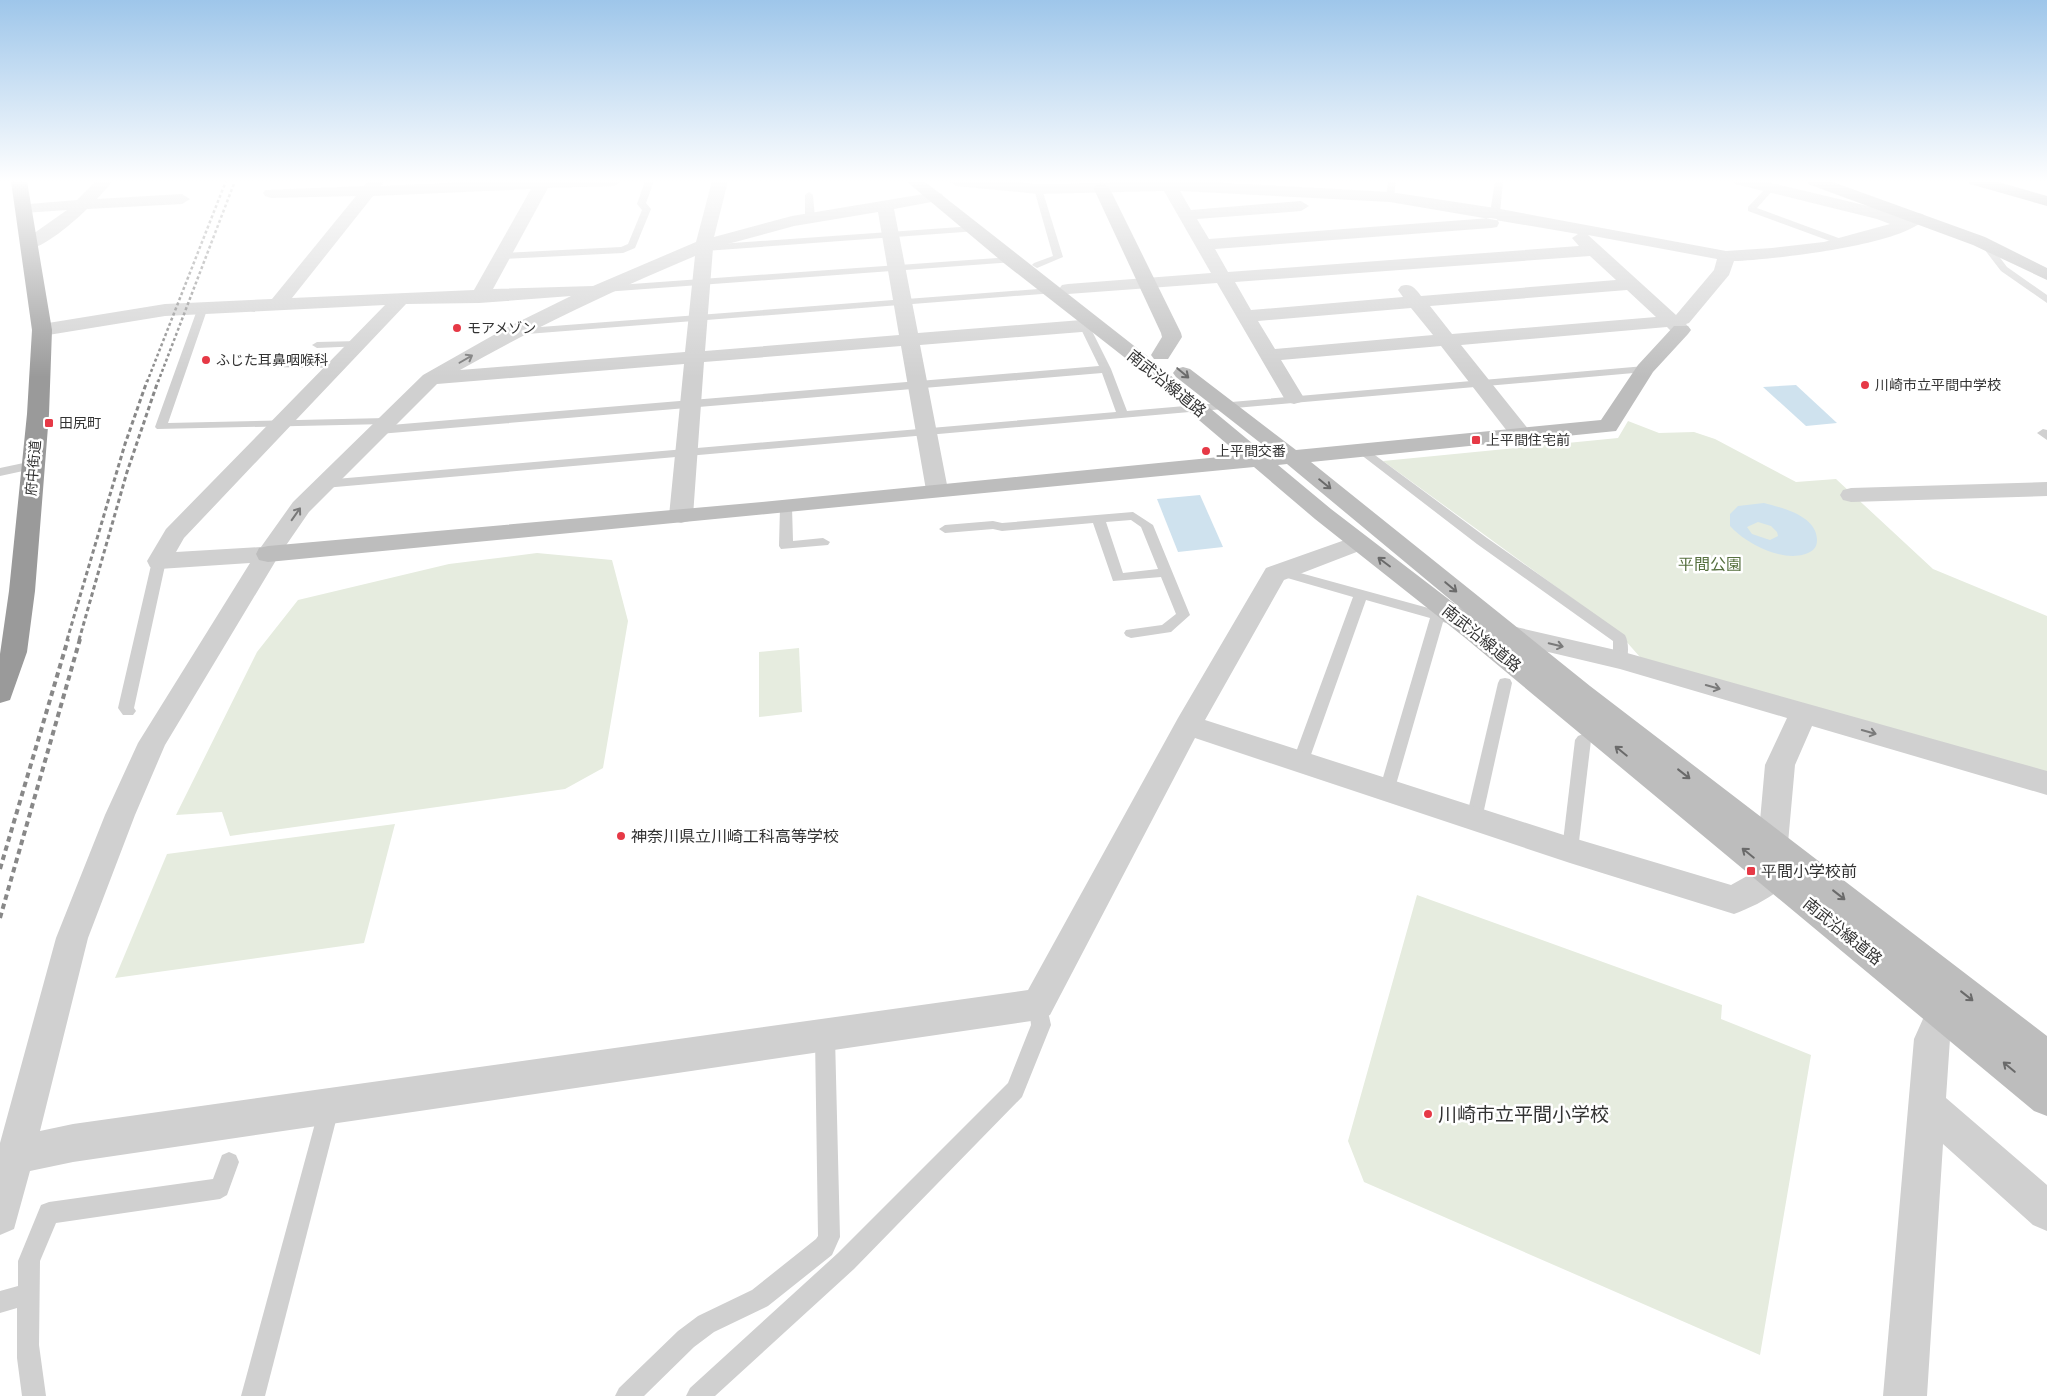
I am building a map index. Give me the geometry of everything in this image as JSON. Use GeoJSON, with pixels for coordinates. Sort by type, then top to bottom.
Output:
{"type":"FeatureCollection","features":[{"type":"Feature","properties":{"kind":"highway","name":"府中街道"},"geometry":{"type":"LineString","coordinates":[[0,693],[14,652],[22,591],[42,330],[29,246]]}},
{"type":"Feature","properties":{"kind":"street"},"geometry":{"type":"LineString","coordinates":[[276,306],[304,265],[320,246]]}},
{"type":"Feature","properties":{"kind":"street"},"geometry":{"type":"LineString","coordinates":[[479,297],[508,246]]}},
{"type":"Feature","properties":{"kind":"street"},"geometry":{"type":"LineString","coordinates":[[892,246],[937,490]]}},
{"type":"Feature","properties":{"kind":"street","name":"南武沿線道路"},"geometry":{"type":"LineString","coordinates":[[994,246],[1011,260],[1161,354],[1227,405],[1580,693],[2047,1058]]}},
{"type":"Feature","properties":{"kind":"street","name":"南武沿線道路"},"geometry":{"type":"LineString","coordinates":[[1016,246],[1037,265],[1089,325],[1198,408],[1451,620],[1776,875],[2047,1098]]}},
{"type":"Feature","properties":{"kind":"street"},"geometry":{"type":"LineString","coordinates":[[1130,246],[1171,333],[1172,337],[1161,354]]}},
{"type":"Feature","properties":{"kind":"street"},"geometry":{"type":"LineString","coordinates":[[1204,246],[1294,398]]}},
{"type":"Feature","properties":{"kind":"street"},"geometry":{"type":"LineString","coordinates":[[1372,246],[1522,435]]}},
{"type":"Feature","properties":{"kind":"street"},"geometry":{"type":"LineString","coordinates":[[1590,246],[1677,326]]}},
{"type":"Feature","properties":{"kind":"street"},"geometry":{"type":"LineString","coordinates":[[1669,246],[1726,256],[1759,256],[1817,246]]}},
{"type":"Feature","properties":{"kind":"street"},"geometry":{"type":"LineString","coordinates":[[1989,246],[2042,270]]}},
{"type":"Feature","properties":{"kind":"street"},"geometry":{"type":"LineString","coordinates":[[0,1215],[72,938],[120,815],[152,743],[268,554],[301,507],[430,379],[513,332],[600,289],[705,247],[681,516]]}},
{"type":"Feature","properties":{"kind":"street"},"geometry":{"type":"LineString","coordinates":[[1059,290],[1594,250]]}},
{"type":"Feature","properties":{"kind":"street"},"geometry":{"type":"LineString","coordinates":[[158,561],[268,554],[786,507],[937,490],[1292,458],[1608,426],[1645,369],[1682,319],[1723,271],[1726,256]]}},
{"type":"Feature","properties":{"kind":"street"},"geometry":{"type":"LineString","coordinates":[[1245,316],[1631,284]]}},
{"type":"Feature","properties":{"kind":"street"},"geometry":{"type":"LineString","coordinates":[[42,330],[165,310],[202,310],[479,297],[600,289]]}},
{"type":"Feature","properties":{"kind":"street"},"geometry":{"type":"LineString","coordinates":[[158,561],[174,534],[400,300]]}},
{"type":"Feature","properties":{"kind":"street"},"geometry":{"type":"LineString","coordinates":[[430,379],[1089,325]]}},
{"type":"Feature","properties":{"kind":"street"},"geometry":{"type":"LineString","coordinates":[[1268,355],[1446,340],[1677,326]]}},
{"type":"Feature","properties":{"kind":"street"},"geometry":{"type":"LineString","coordinates":[[1851,495],[2047,490]]}},
{"type":"Feature","properties":{"kind":"street"},"geometry":{"type":"LineString","coordinates":[[15,1156],[73,1142],[825,1036],[1038,1004],[1188,725],[1275,574],[1359,543]]}},
{"type":"Feature","properties":{"kind":"street"},"geometry":{"type":"LineString","coordinates":[[1451,620],[1620,660],[1804,713],[2040,786]]}},
{"type":"Feature","properties":{"kind":"street"},"geometry":{"type":"LineString","coordinates":[[1773,843],[1780,766],[1804,713]]}},
{"type":"Feature","properties":{"kind":"street"},"geometry":{"type":"LineString","coordinates":[[1188,725],[1570,850],[1734,900],[1776,875]]}},
{"type":"Feature","properties":{"kind":"street"},"geometry":{"type":"LineString","coordinates":[[1906,1396],[1932,1039],[1943,1012]]}},
{"type":"Feature","properties":{"kind":"street"},"geometry":{"type":"LineString","coordinates":[[1928,1107],[2047,1210]]}},
{"type":"Feature","properties":{"kind":"lane"},"geometry":{"type":"LineString","coordinates":[[502,256],[624,250],[632,246]]}},
{"type":"Feature","properties":{"kind":"lane"},"geometry":{"type":"LineString","coordinates":[[705,247],[718,246]]}},
{"type":"Feature","properties":{"kind":"lane"},"geometry":{"type":"LineString","coordinates":[[1037,265],[1058,258],[1055,246]]}},
{"type":"Feature","properties":{"kind":"lane"},"geometry":{"type":"LineString","coordinates":[[1987,246],[2004,269],[2047,300]]}},
{"type":"Feature","properties":{"kind":"lane"},"geometry":{"type":"LineString","coordinates":[[600,289],[1011,260]]}},
{"type":"Feature","properties":{"kind":"lane"},"geometry":{"type":"LineString","coordinates":[[513,332],[1059,290]]}},
{"type":"Feature","properties":{"kind":"lane"},"geometry":{"type":"LineString","coordinates":[[202,310],[162,427],[284,422],[382,425],[691,404],[1106,369]]}},
{"type":"Feature","properties":{"kind":"lane"},"geometry":{"type":"LineString","coordinates":[[1089,325],[1122,414]]}},
{"type":"Feature","properties":{"kind":"lane"},"geometry":{"type":"LineString","coordinates":[[317,345],[358,344]]}},
{"type":"Feature","properties":{"kind":"lane"},"geometry":{"type":"LineString","coordinates":[[263,365],[338,365]]}},
{"type":"Feature","properties":{"kind":"lane"},"geometry":{"type":"LineString","coordinates":[[324,484],[926,433],[1294,398],[1645,369]]}},
{"type":"Feature","properties":{"kind":"lane"},"geometry":{"type":"LineString","coordinates":[[1364,451],[1482,541],[1620,640],[1620,660]]}},
{"type":"Feature","properties":{"kind":"lane"},"geometry":{"type":"LineString","coordinates":[[0,472],[33,465]]}},
{"type":"Feature","properties":{"kind":"lane"},"geometry":{"type":"LineString","coordinates":[[786,507],[786,546],[823,542]]}},
{"type":"Feature","properties":{"kind":"lane"},"geometry":{"type":"LineString","coordinates":[[945,529],[1133,516],[1147,525],[1183,615],[1166,629],[1131,633]]}},
{"type":"Feature","properties":{"kind":"lane"},"geometry":{"type":"LineString","coordinates":[[1098,519],[1118,578],[1166,572]]}},
{"type":"Feature","properties":{"kind":"lane"},"geometry":{"type":"LineString","coordinates":[[128,711],[126,708],[158,561]]}},
{"type":"Feature","properties":{"kind":"lane"},"geometry":{"type":"LineString","coordinates":[[1282,572],[1451,620],[1387,790]]}},
{"type":"Feature","properties":{"kind":"lane"},"geometry":{"type":"LineString","coordinates":[[1300,763],[1361,594]]}},
{"type":"Feature","properties":{"kind":"lane"},"geometry":{"type":"LineString","coordinates":[[1474,819],[1505,683]]}},
{"type":"Feature","properties":{"kind":"lane"},"geometry":{"type":"LineString","coordinates":[[1570,850],[1583,740]]}},
{"type":"Feature","properties":{"kind":"lane"},"geometry":{"type":"LineString","coordinates":[[698,1396],[846,1261],[1014,1090],[1041,1025],[1038,1004]]}},
{"type":"Feature","properties":{"kind":"lane"},"geometry":{"type":"LineString","coordinates":[[627,1396],[686,1339],[706,1324],[760,1298],[824,1247],[827,1242],[829,1237],[825,1036]]}},
{"type":"Feature","properties":{"kind":"lane"},"geometry":{"type":"LineString","coordinates":[[252,1396],[330,1105]]}},
{"type":"Feature","properties":{"kind":"lane"},"geometry":{"type":"LineString","coordinates":[[34,1396],[28,1368],[26,1346],[29,1261],[49,1214],[220,1188],[230,1162]]}},
{"type":"Feature","properties":{"kind":"lane"},"geometry":{"type":"LineString","coordinates":[[0,1302],[29,1294]]}},
{"type":"Feature","properties":{"kind":"green space","name":"平間公園"},"geometry":{"type":"Polygon","coordinates":[[[1628,421],[1659,433],[1694,432],[1715,439],[1796,482],[1836,479],[1933,569],[2047,616],[2047,780],[1647,665],[1617,631],[1383,461],[1618,438],[1628,421]]]}},
{"type":"Feature","properties":{"kind":"green space"},"geometry":{"type":"Polygon","coordinates":[[[537,553],[612,560],[628,621],[603,768],[565,789],[230,836],[222,812],[176,815],[257,652],[298,600],[449,564],[537,553]]]}},
{"type":"Feature","properties":{"kind":"green space"},"geometry":{"type":"Polygon","coordinates":[[[799,648],[802,712],[759,717],[759,652],[799,648]]]}},
{"type":"Feature","properties":{"kind":"green space"},"geometry":{"type":"Polygon","coordinates":[[[395,824],[364,943],[115,978],[167,854],[395,824]]]}},
{"type":"Feature","properties":{"kind":"green space"},"geometry":{"type":"Polygon","coordinates":[[[1417,895],[1722,1005],[1721,1019],[1811,1055],[1760,1355],[1364,1182],[1348,1141],[1417,895]]]}},
{"type":"Feature","properties":{"kind":"water"},"geometry":{"type":"Polygon","coordinates":[[[1796,385],[1837,423],[1806,426],[1763,387],[1796,385]]]}},
{"type":"Feature","properties":{"kind":"water"},"geometry":{"type":"Polygon","coordinates":[[[1200,495],[1223,547],[1178,552],[1157,499],[1200,495]]]}},
{"type":"Feature","properties":{"kind":"water"},"geometry":{"type":"Polygon","coordinates":[[[1764,503],[1798,514],[1816,532],[1816,547],[1803,555],[1793,556],[1781,555],[1757,546],[1746,540],[1730,526],[1730,514],[1738,506],[1764,503]],[[1758,522],[1747,527],[1752,534],[1770,540],[1778,536],[1771,526],[1758,522]]]}},
{"type":"Feature","properties":{"kind":"railway"},"geometry":{"type":"LineString","coordinates":[[147,382],[200,246]]}},
{"type":"Feature","properties":{"kind":"railway"},"geometry":{"type":"LineString","coordinates":[[158,382],[210,246]]}},
{"type":"Feature","properties":{"kind":"railway"},"geometry":{"type":"LineString","coordinates":[[67,640],[125,444],[147,381]]}},
{"type":"Feature","properties":{"kind":"railway"},"geometry":{"type":"LineString","coordinates":[[79,640],[127,472],[158,381]]}},
{"type":"Feature","properties":{"kind":"railway"},"geometry":{"type":"LineString","coordinates":[[0,869],[68,639]]}},
{"type":"Feature","properties":{"kind":"railway"},"geometry":{"type":"LineString","coordinates":[[0,918],[80,639]]}},
{"type":"Feature","properties":{"kind":"place","name":"モアメゾン"},"geometry":{"type":"Point","coordinates":[457,328]}},
{"type":"Feature","properties":{"kind":"place","name":"ふじた耳鼻咽喉科"},"geometry":{"type":"Point","coordinates":[206,360]}},
{"type":"Feature","properties":{"kind":"place","name":"川崎市立平間中学校"},"geometry":{"type":"Point","coordinates":[1865,385]}},
{"type":"Feature","properties":{"kind":"place","name":"田尻町"},"geometry":{"type":"Point","coordinates":[49,423]}},
{"type":"Feature","properties":{"kind":"place","name":"上平間住宅前"},"geometry":{"type":"Point","coordinates":[1476,440]}},
{"type":"Feature","properties":{"kind":"place","name":"上平間交番"},"geometry":{"type":"Point","coordinates":[1206,451]}},
{"type":"Feature","properties":{"kind":"place","name":"神奈川県立川崎工科高等学校"},"geometry":{"type":"Point","coordinates":[621,836]}},
{"type":"Feature","properties":{"kind":"place","name":"平間小学校前"},"geometry":{"type":"Point","coordinates":[1751,871]}},
{"type":"Feature","properties":{"kind":"place","name":"川崎市立平間小学校"},"geometry":{"type":"Point","coordinates":[1428,1114]}}]}
